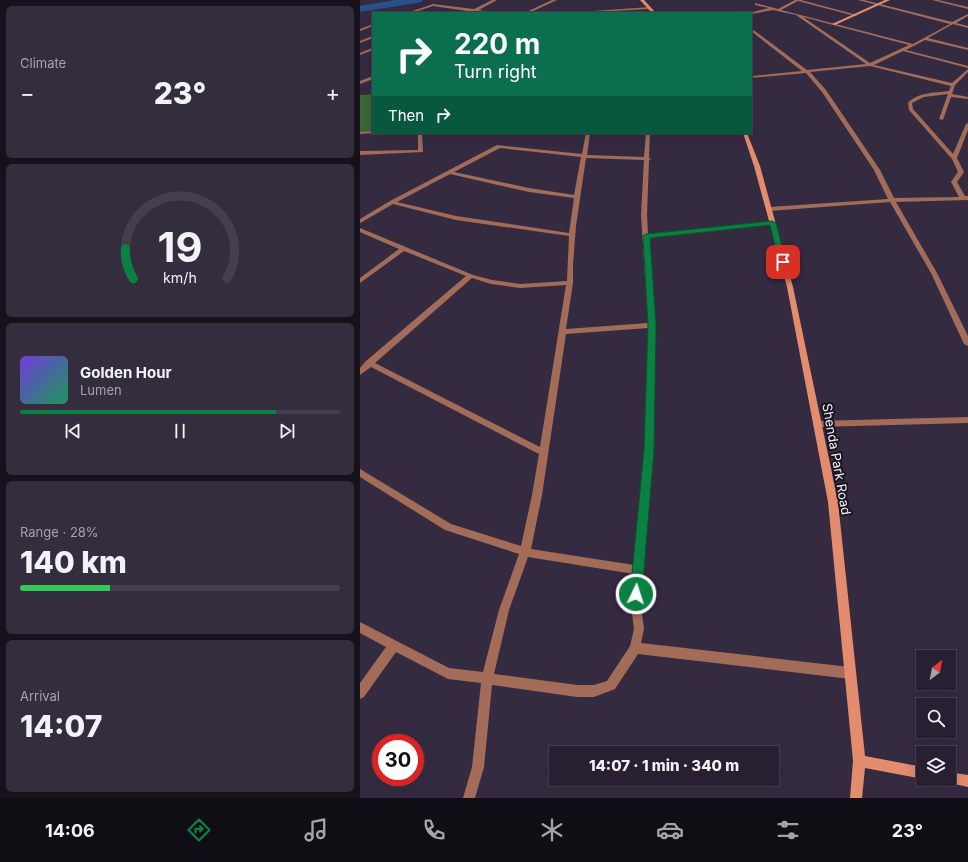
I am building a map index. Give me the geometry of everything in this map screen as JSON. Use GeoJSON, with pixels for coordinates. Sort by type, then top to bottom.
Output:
{"type":"FeatureCollection","features":[{"type":"Feature","properties":{"kind":"main road"},"geometry":{"type":"LineString","coordinates":[[642,0],[653,12]]}},
{"type":"Feature","properties":{"kind":"main road"},"geometry":{"type":"LineString","coordinates":[[834,24],[888,0]]}},
{"type":"Feature","properties":{"kind":"main road","name":"Shenda Park Road"},"geometry":{"type":"LineString","coordinates":[[745,134],[757,166],[790,287],[833,502],[858,761],[856,798]]}},
{"type":"Feature","properties":{"kind":"main road"},"geometry":{"type":"LineString","coordinates":[[858,761],[916,772]]}},
{"type":"Feature","properties":{"kind":"main road"},"geometry":{"type":"LineString","coordinates":[[956,779],[968,781]]}},
{"type":"Feature","properties":{"kind":"street"},"geometry":{"type":"LineString","coordinates":[[470,12],[495,0]]}},
{"type":"Feature","properties":{"kind":"street"},"geometry":{"type":"LineString","coordinates":[[544,0],[554,0]]}},
{"type":"Feature","properties":{"kind":"street"},"geometry":{"type":"LineString","coordinates":[[528,12],[554,0]]}},
{"type":"Feature","properties":{"kind":"street"},"geometry":{"type":"LineString","coordinates":[[752,14],[776,9],[798,0],[855,15]]}},
{"type":"Feature","properties":{"kind":"street"},"geometry":{"type":"LineString","coordinates":[[860,0],[968,27]]}},
{"type":"Feature","properties":{"kind":"street"},"geometry":{"type":"LineString","coordinates":[[934,0],[968,8]]}},
{"type":"Feature","properties":{"kind":"street"},"geometry":{"type":"LineString","coordinates":[[761,2],[756,4],[913,45]]}},
{"type":"Feature","properties":{"kind":"street"},"geometry":{"type":"LineString","coordinates":[[415,12],[433,5],[488,12]]}},
{"type":"Feature","properties":{"kind":"street"},"geometry":{"type":"LineString","coordinates":[[447,10],[454,8]]}},
{"type":"Feature","properties":{"kind":"street"},"geometry":{"type":"LineString","coordinates":[[595,11],[649,8]]}},
{"type":"Feature","properties":{"kind":"street"},"geometry":{"type":"LineString","coordinates":[[796,14],[870,65],[953,85]]}},
{"type":"Feature","properties":{"kind":"street"},"geometry":{"type":"LineString","coordinates":[[752,77],[870,65],[925,39],[968,15]]}},
{"type":"Feature","properties":{"kind":"street"},"geometry":{"type":"LineString","coordinates":[[360,30],[372,25]]}},
{"type":"Feature","properties":{"kind":"street"},"geometry":{"type":"LineString","coordinates":[[752,29],[808,72],[824,91],[878,170],[892,200],[934,273],[968,344]]}},
{"type":"Feature","properties":{"kind":"street"},"geometry":{"type":"LineString","coordinates":[[360,42],[372,37]]}},
{"type":"Feature","properties":{"kind":"street"},"geometry":{"type":"LineString","coordinates":[[925,39],[968,49]]}},
{"type":"Feature","properties":{"kind":"street"},"geometry":{"type":"LineString","coordinates":[[360,42],[372,46]]}},
{"type":"Feature","properties":{"kind":"street"},"geometry":{"type":"LineString","coordinates":[[360,54],[372,49]]}},
{"type":"Feature","properties":{"kind":"street"},"geometry":{"type":"LineString","coordinates":[[903,50],[968,67]]}},
{"type":"Feature","properties":{"kind":"street"},"geometry":{"type":"LineString","coordinates":[[941,119],[953,85],[968,70]]}},
{"type":"Feature","properties":{"kind":"street"},"geometry":{"type":"LineString","coordinates":[[360,83],[372,78]]}},
{"type":"Feature","properties":{"kind":"street"},"geometry":{"type":"LineString","coordinates":[[360,83],[372,82]]}},
{"type":"Feature","properties":{"kind":"street"},"geometry":{"type":"LineString","coordinates":[[966,198],[955,184],[955,181],[962,172],[954,158],[911,109],[910,103],[920,97],[949,93],[968,98]]}},
{"type":"Feature","properties":{"kind":"street"},"geometry":{"type":"LineString","coordinates":[[954,158],[968,124]]}},
{"type":"Feature","properties":{"kind":"street"},"geometry":{"type":"LineString","coordinates":[[360,133],[372,132]]}},
{"type":"Feature","properties":{"kind":"street"},"geometry":{"type":"LineString","coordinates":[[360,153],[421,151],[420,134]]}},
{"type":"Feature","properties":{"kind":"street"},"geometry":{"type":"LineString","coordinates":[[469,798],[478,767],[488,680],[504,610],[525,552],[543,452],[570,283],[569,266],[576,197],[588,134]]}},
{"type":"Feature","properties":{"kind":"street"},"geometry":{"type":"LineString","coordinates":[[360,627],[448,673],[488,680],[577,691],[594,691],[611,685],[635,648],[639,629],[636,606],[638,570],[649,450],[652,325],[644,215],[648,159],[648,134]]}},
{"type":"Feature","properties":{"kind":"street"},"geometry":{"type":"LineString","coordinates":[[360,221],[392,202],[499,146],[584,156],[648,159]]}},
{"type":"Feature","properties":{"kind":"street"},"geometry":{"type":"LineString","coordinates":[[449,172],[529,190],[576,197]]}},
{"type":"Feature","properties":{"kind":"street"},"geometry":{"type":"LineString","coordinates":[[769,209],[892,200],[966,198]]}},
{"type":"Feature","properties":{"kind":"street"},"geometry":{"type":"LineString","coordinates":[[392,202],[456,218],[572,235]]}},
{"type":"Feature","properties":{"kind":"street"},"geometry":{"type":"LineString","coordinates":[[646,236],[772,223]]}},
{"type":"Feature","properties":{"kind":"street"},"geometry":{"type":"LineString","coordinates":[[360,230],[471,276],[491,282],[520,286],[570,283]]}},
{"type":"Feature","properties":{"kind":"street"},"geometry":{"type":"LineString","coordinates":[[360,281],[404,248]]}},
{"type":"Feature","properties":{"kind":"street"},"geometry":{"type":"LineString","coordinates":[[360,372],[471,276]]}},
{"type":"Feature","properties":{"kind":"street"},"geometry":{"type":"LineString","coordinates":[[562,332],[652,325]]}},
{"type":"Feature","properties":{"kind":"street"},"geometry":{"type":"LineString","coordinates":[[369,363],[543,452]]}},
{"type":"Feature","properties":{"kind":"street"},"geometry":{"type":"LineString","coordinates":[[818,424],[968,420]]}},
{"type":"Feature","properties":{"kind":"street"},"geometry":{"type":"LineString","coordinates":[[360,473],[448,527],[525,552],[638,570]]}},
{"type":"Feature","properties":{"kind":"street"},"geometry":{"type":"LineString","coordinates":[[360,694],[394,645]]}},
{"type":"Feature","properties":{"kind":"street"},"geometry":{"type":"LineString","coordinates":[[635,648],[850,673]]}},
{"type":"Feature","properties":{"kind":"green space"},"geometry":{"type":"Polygon","coordinates":[[[372,94],[372,131],[360,133],[360,95],[372,94]]]}},
{"type":"Feature","properties":{"kind":"waterway"},"geometry":{"type":"LineString","coordinates":[[360,9],[417,0]]}},
{"type":"Feature","properties":{"kind":"route"},"geometry":{"type":"LineString","coordinates":[[636,594],[649,450],[652,325],[646,236],[772,223],[783,262]]}}]}
